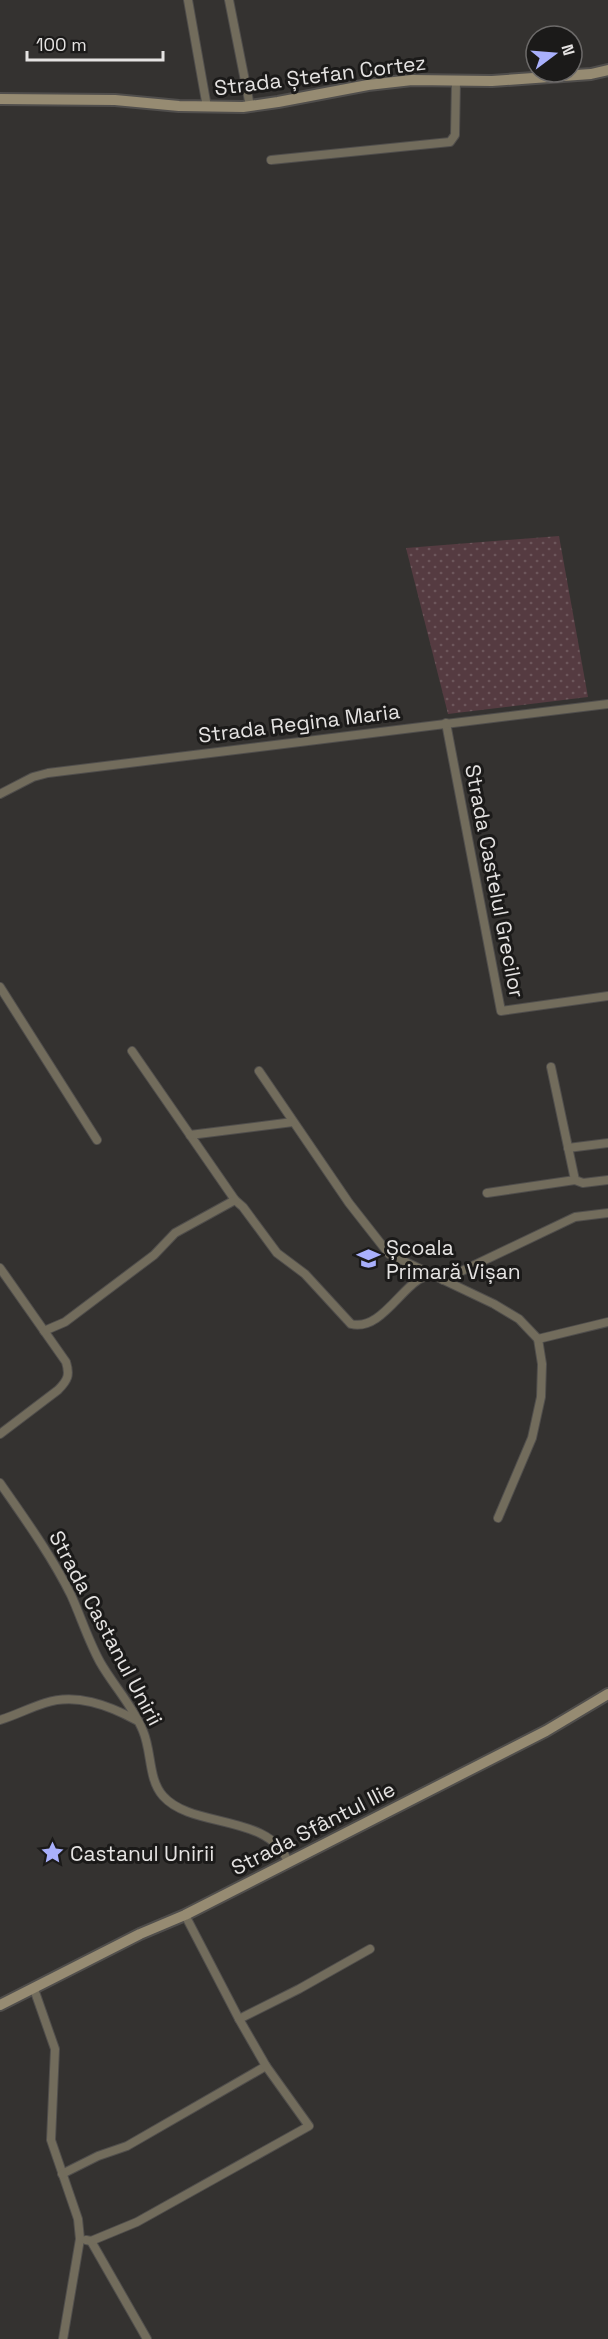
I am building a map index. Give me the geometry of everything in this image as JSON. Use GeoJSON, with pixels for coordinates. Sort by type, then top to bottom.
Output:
{"type":"FeatureCollection","features":[{"type":"Feature","properties":{"kind":"street"},"geometry":{"type":"LineString","coordinates":[[188,0],[207,107]]}},
{"type":"Feature","properties":{"kind":"street"},"geometry":{"type":"LineString","coordinates":[[229,0],[250,106]]}},
{"type":"Feature","properties":{"kind":"street","name":"Strada Ștefan Cortez"},"geometry":{"type":"LineString","coordinates":[[0,99],[115,100],[207,107],[250,106],[368,85],[412,81],[492,81],[608,70]]}},
{"type":"Feature","properties":{"kind":"street"},"geometry":{"type":"LineString","coordinates":[[271,160],[450,142],[455,135],[456,81]]}},
{"type":"Feature","properties":{"kind":"street","name":"Strada Regina Maria"},"geometry":{"type":"LineString","coordinates":[[0,794],[33,777],[48,773],[608,704]]}},
{"type":"Feature","properties":{"kind":"street","name":"Strada Castelul Grecilor"},"geometry":{"type":"LineString","coordinates":[[446,723],[501,1011],[608,996]]}},
{"type":"Feature","properties":{"kind":"street"},"geometry":{"type":"LineString","coordinates":[[0,987],[97,1140]]}},
{"type":"Feature","properties":{"kind":"street"},"geometry":{"type":"LineString","coordinates":[[132,1051],[235,1200],[243,1207],[277,1253],[305,1274],[351,1324],[356,1326],[375,1319],[418,1280],[431,1275]]}},
{"type":"Feature","properties":{"kind":"street"},"geometry":{"type":"LineString","coordinates":[[551,1067],[575,1180]]}},
{"type":"Feature","properties":{"kind":"street"},"geometry":{"type":"LineString","coordinates":[[259,1071],[349,1203],[389,1254],[494,1304],[519,1319],[538,1339],[542,1364],[541,1397],[532,1438],[498,1518]]}},
{"type":"Feature","properties":{"kind":"street"},"geometry":{"type":"LineString","coordinates":[[190,1135],[292,1122]]}},
{"type":"Feature","properties":{"kind":"street"},"geometry":{"type":"LineString","coordinates":[[568,1148],[608,1143]]}},
{"type":"Feature","properties":{"kind":"street"},"geometry":{"type":"LineString","coordinates":[[487,1193],[575,1180],[583,1183],[608,1180]]}},
{"type":"Feature","properties":{"kind":"street"},"geometry":{"type":"LineString","coordinates":[[44,1331],[65,1322],[154,1255],[175,1233],[235,1200]]}},
{"type":"Feature","properties":{"kind":"street"},"geometry":{"type":"LineString","coordinates":[[443,1280],[575,1217],[608,1213]]}},
{"type":"Feature","properties":{"kind":"street"},"geometry":{"type":"LineString","coordinates":[[0,1268],[66,1362],[69,1373],[68,1378],[58,1390],[0,1434]]}},
{"type":"Feature","properties":{"kind":"street"},"geometry":{"type":"LineString","coordinates":[[538,1339],[608,1322]]}},
{"type":"Feature","properties":{"kind":"street","name":"Strada Castanul Unirii"},"geometry":{"type":"LineString","coordinates":[[0,1483],[48,1555],[70,1594],[99,1661],[144,1732],[156,1785],[166,1800],[189,1812],[229,1822],[259,1834],[275,1845],[288,1862]]}},
{"type":"Feature","properties":{"kind":"street","name":"Strada Sfântul Ilie"},"geometry":{"type":"LineString","coordinates":[[0,2005],[140,1934],[185,1915],[546,1731],[608,1694]]}},
{"type":"Feature","properties":{"kind":"street"},"geometry":{"type":"LineString","coordinates":[[0,1720],[41,1704],[64,1699],[95,1703],[137,1720]]}},
{"type":"Feature","properties":{"kind":"street"},"geometry":{"type":"LineString","coordinates":[[80,2239],[91,2241],[137,2222],[309,2126],[267,2066],[239,2019],[185,1915]]}},
{"type":"Feature","properties":{"kind":"street"},"geometry":{"type":"LineString","coordinates":[[239,2019],[300,1989],[370,1949]]}},
{"type":"Feature","properties":{"kind":"street"},"geometry":{"type":"LineString","coordinates":[[34,1989],[56,2049],[51,2139],[78,2219],[80,2239],[63,2339]]}},
{"type":"Feature","properties":{"kind":"street"},"geometry":{"type":"LineString","coordinates":[[62,2174],[98,2156],[127,2146],[267,2066]]}},
{"type":"Feature","properties":{"kind":"street"},"geometry":{"type":"LineString","coordinates":[[91,2241],[147,2339]]}},
{"type":"Feature","properties":{"kind":"shaded area"},"geometry":{"type":"Polygon","coordinates":[[[559,536],[588,697],[448,714],[406,548],[559,536]]]}},
{"type":"Feature","properties":{"kind":"place","name":"Școala Primară Vișan"},"geometry":{"type":"Point","coordinates":[368,1259]}},
{"type":"Feature","properties":{"kind":"place","name":"Castanul Unirii"},"geometry":{"type":"Point","coordinates":[52,1853]}}]}
